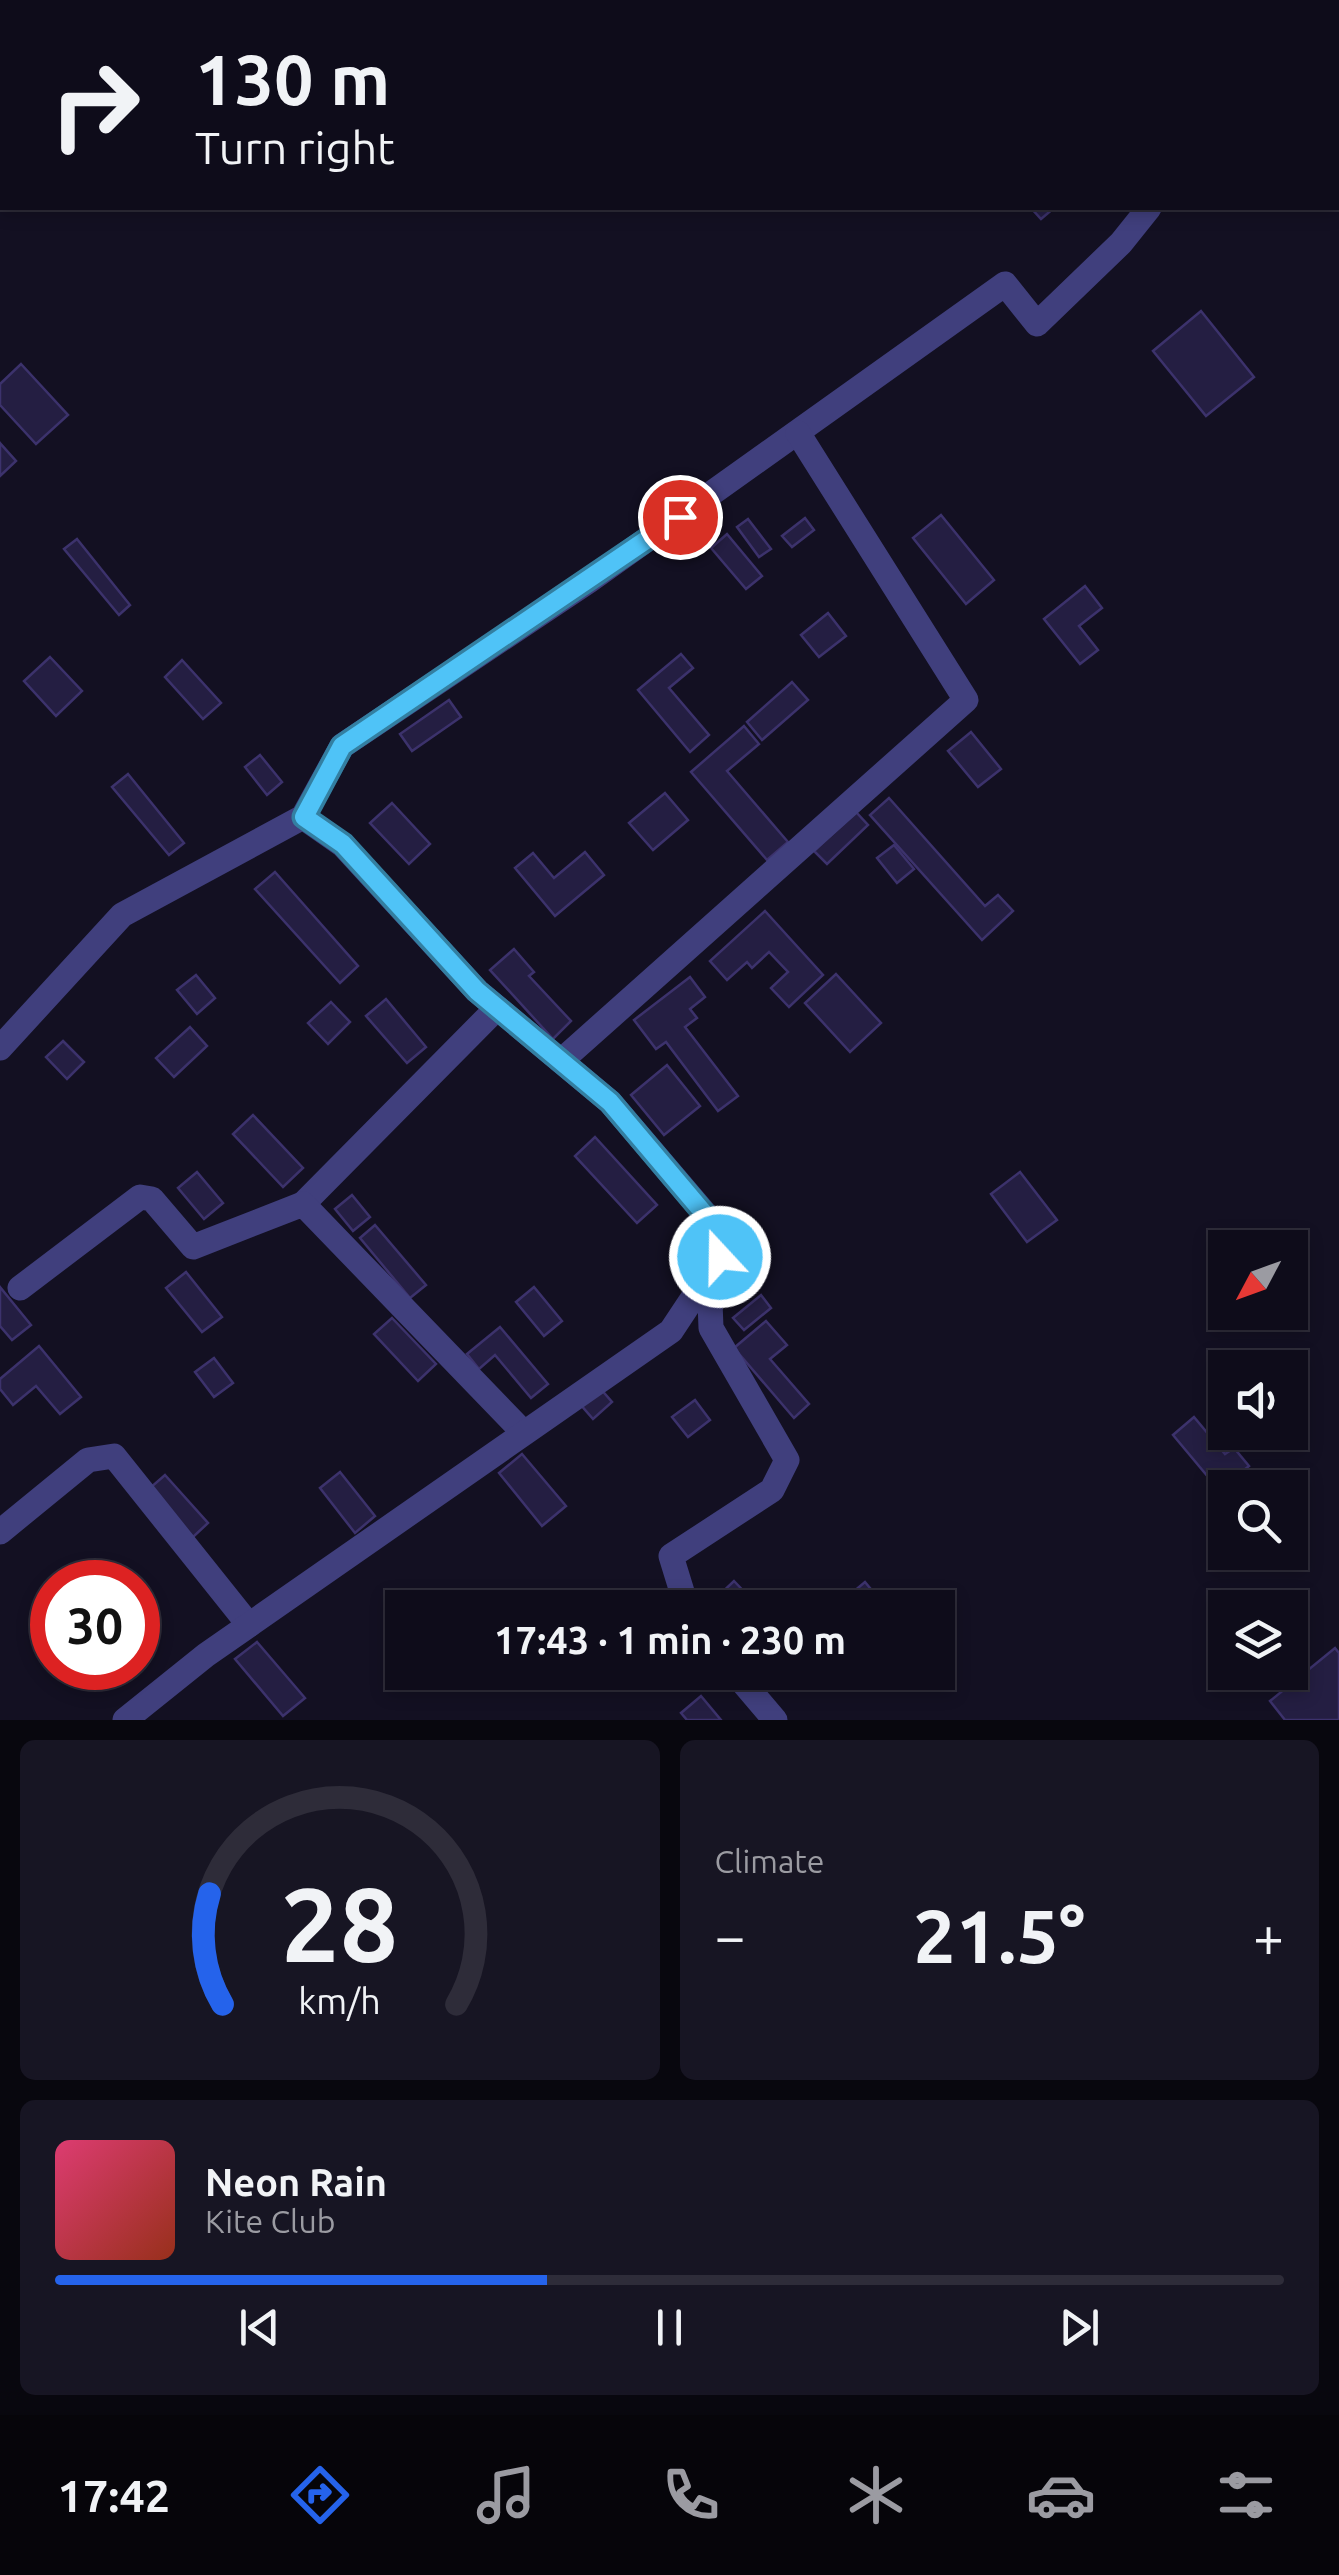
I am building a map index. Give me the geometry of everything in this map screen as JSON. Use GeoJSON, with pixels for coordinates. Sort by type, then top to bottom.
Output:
{"type":"FeatureCollection","features":[{"type":"Feature","properties":{"kind":"street"},"geometry":{"type":"LineString","coordinates":[[0,1048],[122,915],[304,817],[342,746],[798,433],[1005,284],[1037,324],[1121,243],[1147,210]]}},
{"type":"Feature","properties":{"kind":"street"},"geometry":{"type":"LineString","coordinates":[[561,1061],[966,700],[798,433]]}},
{"type":"Feature","properties":{"kind":"street"},"geometry":{"type":"LineString","coordinates":[[125,1720],[249,1624],[671,1331],[720,1257],[713,1224],[610,1102],[498,1008],[343,844],[304,817]]}},
{"type":"Feature","properties":{"kind":"street"},"geometry":{"type":"LineString","coordinates":[[20,1288],[140,1197],[152,1199],[192,1247],[303,1204],[498,1008]]}},
{"type":"Feature","properties":{"kind":"street"},"geometry":{"type":"LineString","coordinates":[[303,1204],[523,1432]]}},
{"type":"Feature","properties":{"kind":"street"},"geometry":{"type":"LineString","coordinates":[[681,1590],[671,1556],[772,1490],[787,1460],[712,1328],[708,1276]]}},
{"type":"Feature","properties":{"kind":"street"},"geometry":{"type":"LineString","coordinates":[[0,1532],[88,1460],[114,1456],[249,1624]]}},
{"type":"Feature","properties":{"kind":"street"},"geometry":{"type":"LineString","coordinates":[[749,1690],[775,1720]]}},
{"type":"Feature","properties":{"kind":"building"},"geometry":{"type":"Polygon","coordinates":[[[1033,210],[1052,210],[1041,219],[1033,210]]]}},
{"type":"Feature","properties":{"kind":"building"},"geometry":{"type":"Polygon","coordinates":[[[1201,311],[1254,377],[1206,416],[1153,351],[1201,311]]]}},
{"type":"Feature","properties":{"kind":"building"},"geometry":{"type":"Polygon","coordinates":[[[21,364],[68,415],[36,444],[0,405],[0,384],[21,364]]]}},
{"type":"Feature","properties":{"kind":"building"},"geometry":{"type":"Polygon","coordinates":[[[0,443],[16,461],[0,476],[0,443]]]}},
{"type":"Feature","properties":{"kind":"building"},"geometry":{"type":"Polygon","coordinates":[[[941,515],[994,580],[966,604],[913,538],[941,515]]]}},
{"type":"Feature","properties":{"kind":"building"},"geometry":{"type":"Polygon","coordinates":[[[805,518],[814,530],[792,547],[782,536],[805,518]]]}},
{"type":"Feature","properties":{"kind":"building"},"geometry":{"type":"Polygon","coordinates":[[[748,519],[771,549],[759,557],[737,527],[748,519]]]}},
{"type":"Feature","properties":{"kind":"building"},"geometry":{"type":"Polygon","coordinates":[[[727,534],[762,576],[746,589],[711,548],[727,534]]]}},
{"type":"Feature","properties":{"kind":"building"},"geometry":{"type":"Polygon","coordinates":[[[77,539],[130,605],[119,615],[64,549],[77,539]]]}},
{"type":"Feature","properties":{"kind":"building"},"geometry":{"type":"Polygon","coordinates":[[[1085,586],[1102,608],[1079,626],[1098,650],[1080,664],[1044,619],[1085,586]]]}},
{"type":"Feature","properties":{"kind":"building"},"geometry":{"type":"Polygon","coordinates":[[[828,613],[846,636],[819,657],[801,635],[828,613]]]}},
{"type":"Feature","properties":{"kind":"building"},"geometry":{"type":"Polygon","coordinates":[[[681,654],[693,668],[669,688],[709,735],[690,752],[638,690],[681,654]]]}},
{"type":"Feature","properties":{"kind":"building"},"geometry":{"type":"Polygon","coordinates":[[[50,657],[82,691],[56,716],[24,681],[50,657]]]}},
{"type":"Feature","properties":{"kind":"building"},"geometry":{"type":"Polygon","coordinates":[[[182,660],[221,703],[203,719],[165,677],[182,660]]]}},
{"type":"Feature","properties":{"kind":"building"},"geometry":{"type":"Polygon","coordinates":[[[792,682],[808,700],[762,740],[747,722],[792,682]]]}},
{"type":"Feature","properties":{"kind":"building"},"geometry":{"type":"Polygon","coordinates":[[[449,700],[461,717],[412,751],[400,734],[449,700]]]}},
{"type":"Feature","properties":{"kind":"building"},"geometry":{"type":"Polygon","coordinates":[[[744,726],[759,744],[727,771],[788,842],[767,860],[691,772],[744,726]]]}},
{"type":"Feature","properties":{"kind":"building"},"geometry":{"type":"Polygon","coordinates":[[[971,732],[1001,769],[978,787],[948,751],[971,732]]]}},
{"type":"Feature","properties":{"kind":"building"},"geometry":{"type":"Polygon","coordinates":[[[260,755],[282,782],[267,795],[245,767],[260,755]]]}},
{"type":"Feature","properties":{"kind":"building"},"geometry":{"type":"Polygon","coordinates":[[[128,774],[184,843],[169,855],[112,787],[128,774]]]}},
{"type":"Feature","properties":{"kind":"building"},"geometry":{"type":"Polygon","coordinates":[[[665,793],[688,820],[653,850],[629,823],[665,793]]]}},
{"type":"Feature","properties":{"kind":"building"},"geometry":{"type":"Polygon","coordinates":[[[889,798],[985,906],[998,895],[1013,911],[982,940],[870,815],[889,798]]]}},
{"type":"Feature","properties":{"kind":"building"},"geometry":{"type":"Polygon","coordinates":[[[392,803],[430,844],[409,864],[370,823],[392,803]]]}},
{"type":"Feature","properties":{"kind":"building"},"geometry":{"type":"Polygon","coordinates":[[[856,812],[868,825],[827,864],[814,851],[856,812]]]}},
{"type":"Feature","properties":{"kind":"building"},"geometry":{"type":"Polygon","coordinates":[[[894,845],[914,869],[897,883],[877,858],[894,845]]]}},
{"type":"Feature","properties":{"kind":"building"},"geometry":{"type":"Polygon","coordinates":[[[585,852],[604,875],[555,916],[515,868],[533,853],[554,878],[585,852]]]}},
{"type":"Feature","properties":{"kind":"building"},"geometry":{"type":"Polygon","coordinates":[[[275,872],[358,966],[340,983],[255,889],[275,872]]]}},
{"type":"Feature","properties":{"kind":"building"},"geometry":{"type":"Polygon","coordinates":[[[765,911],[823,975],[789,1007],[771,988],[788,972],[769,952],[752,968],[747,962],[727,980],[710,961],[765,911]]]}},
{"type":"Feature","properties":{"kind":"building"},"geometry":{"type":"Polygon","coordinates":[[[514,949],[534,972],[529,976],[571,1021],[553,1039],[490,970],[514,949]]]}},
{"type":"Feature","properties":{"kind":"building"},"geometry":{"type":"Polygon","coordinates":[[[836,974],[881,1023],[850,1052],[805,1003],[836,974]]]}},
{"type":"Feature","properties":{"kind":"building"},"geometry":{"type":"Polygon","coordinates":[[[196,975],[215,998],[197,1014],[177,990],[196,975]]]}},
{"type":"Feature","properties":{"kind":"building"},"geometry":{"type":"Polygon","coordinates":[[[690,977],[705,997],[690,1009],[697,1018],[685,1027],[738,1096],[718,1111],[666,1042],[656,1049],[634,1020],[690,977]]]}},
{"type":"Feature","properties":{"kind":"building"},"geometry":{"type":"Polygon","coordinates":[[[386,999],[426,1047],[407,1063],[366,1016],[386,999]]]}},
{"type":"Feature","properties":{"kind":"building"},"geometry":{"type":"Polygon","coordinates":[[[331,1002],[350,1022],[328,1044],[308,1023],[331,1002]]]}},
{"type":"Feature","properties":{"kind":"building"},"geometry":{"type":"Polygon","coordinates":[[[190,1027],[207,1046],[174,1077],[156,1058],[190,1027]]]}},
{"type":"Feature","properties":{"kind":"building"},"geometry":{"type":"Polygon","coordinates":[[[63,1041],[84,1062],[67,1079],[46,1057],[63,1041]]]}},
{"type":"Feature","properties":{"kind":"building"},"geometry":{"type":"Polygon","coordinates":[[[667,1065],[700,1106],[664,1135],[631,1095],[667,1065]]]}},
{"type":"Feature","properties":{"kind":"building"},"geometry":{"type":"Polygon","coordinates":[[[253,1115],[303,1168],[283,1187],[233,1134],[253,1115]]]}},
{"type":"Feature","properties":{"kind":"building"},"geometry":{"type":"Polygon","coordinates":[[[595,1137],[657,1205],[637,1223],[575,1156],[595,1137]]]}},
{"type":"Feature","properties":{"kind":"building"},"geometry":{"type":"Polygon","coordinates":[[[197,1172],[223,1203],[204,1219],[178,1188],[197,1172]]]}},
{"type":"Feature","properties":{"kind":"building"},"geometry":{"type":"Polygon","coordinates":[[[1020,1172],[1057,1220],[1027,1242],[991,1194],[1020,1172]]]}},
{"type":"Feature","properties":{"kind":"building"},"geometry":{"type":"Polygon","coordinates":[[[352,1195],[370,1217],[353,1231],[335,1209],[352,1195]]]}},
{"type":"Feature","properties":{"kind":"building"},"geometry":{"type":"Polygon","coordinates":[[[375,1225],[426,1285],[410,1298],[360,1238],[375,1225]]]}},
{"type":"Feature","properties":{"kind":"building"},"geometry":{"type":"Polygon","coordinates":[[[186,1272],[222,1317],[202,1332],[166,1288],[186,1272]]]}},
{"type":"Feature","properties":{"kind":"building"},"geometry":{"type":"Polygon","coordinates":[[[0,1287],[31,1325],[12,1340],[0,1326],[0,1287]]]}},
{"type":"Feature","properties":{"kind":"building"},"geometry":{"type":"Polygon","coordinates":[[[534,1287],[562,1321],[544,1336],[516,1302],[534,1287]]]}},
{"type":"Feature","properties":{"kind":"building"},"geometry":{"type":"Polygon","coordinates":[[[761,1295],[771,1308],[744,1330],[733,1318],[761,1295]]]}},
{"type":"Feature","properties":{"kind":"building"},"geometry":{"type":"Polygon","coordinates":[[[392,1318],[436,1364],[418,1381],[374,1334],[392,1318]]]}},
{"type":"Feature","properties":{"kind":"building"},"geometry":{"type":"Polygon","coordinates":[[[766,1321],[787,1345],[770,1359],[809,1404],[794,1418],[734,1348],[766,1321]]]}},
{"type":"Feature","properties":{"kind":"building"},"geometry":{"type":"Polygon","coordinates":[[[500,1327],[548,1384],[531,1398],[495,1355],[479,1369],[467,1354],[500,1327]]]}},
{"type":"Feature","properties":{"kind":"building"},"geometry":{"type":"Polygon","coordinates":[[[39,1346],[81,1397],[60,1414],[36,1386],[13,1405],[0,1389],[0,1379],[39,1346]]]}},
{"type":"Feature","properties":{"kind":"building"},"geometry":{"type":"Polygon","coordinates":[[[214,1358],[233,1383],[214,1397],[195,1372],[214,1358]]]}},
{"type":"Feature","properties":{"kind":"building"},"geometry":{"type":"Polygon","coordinates":[[[599,1387],[612,1402],[593,1419],[580,1404],[599,1387]]]}},
{"type":"Feature","properties":{"kind":"building"},"geometry":{"type":"Polygon","coordinates":[[[695,1400],[710,1420],[688,1437],[672,1417],[695,1400]]]}},
{"type":"Feature","properties":{"kind":"building"},"geometry":{"type":"Polygon","coordinates":[[[1194,1417],[1208,1434],[1208,1450],[1222,1450],[1225,1454],[1236,1450],[1249,1466],[1244,1470],[1208,1470],[1208,1477],[1173,1435],[1194,1417]]]}},
{"type":"Feature","properties":{"kind":"building"},"geometry":{"type":"Polygon","coordinates":[[[522,1454],[566,1506],[542,1526],[499,1473],[522,1454]]]}},
{"type":"Feature","properties":{"kind":"building"},"geometry":{"type":"Polygon","coordinates":[[[340,1472],[375,1516],[355,1533],[320,1488],[340,1472]]]}},
{"type":"Feature","properties":{"kind":"building"},"geometry":{"type":"Polygon","coordinates":[[[165,1475],[208,1523],[193,1537],[150,1488],[165,1475]]]}},
{"type":"Feature","properties":{"kind":"building"},"geometry":{"type":"Polygon","coordinates":[[[734,1581],[743,1590],[724,1590],[734,1581]]]}},
{"type":"Feature","properties":{"kind":"building"},"geometry":{"type":"Polygon","coordinates":[[[865,1582],[872,1590],[856,1590],[865,1582]]]}},
{"type":"Feature","properties":{"kind":"building"},"geometry":{"type":"Polygon","coordinates":[[[257,1642],[305,1698],[283,1716],[235,1659],[257,1642]]]}},
{"type":"Feature","properties":{"kind":"building"},"geometry":{"type":"Polygon","coordinates":[[[1335,1648],[1339,1653],[1339,1720],[1285,1720],[1270,1701],[1283,1690],[1308,1690],[1308,1670],[1335,1648]]]}},
{"type":"Feature","properties":{"kind":"building"},"geometry":{"type":"Polygon","coordinates":[[[701,1696],[721,1720],[687,1720],[681,1713],[701,1696]]]}},
{"type":"Feature","properties":{"kind":"route"},"geometry":{"type":"LineString","coordinates":[[680,517],[342,746],[304,817],[343,844],[477,991],[610,1102],[713,1224],[720,1257]]}}]}
